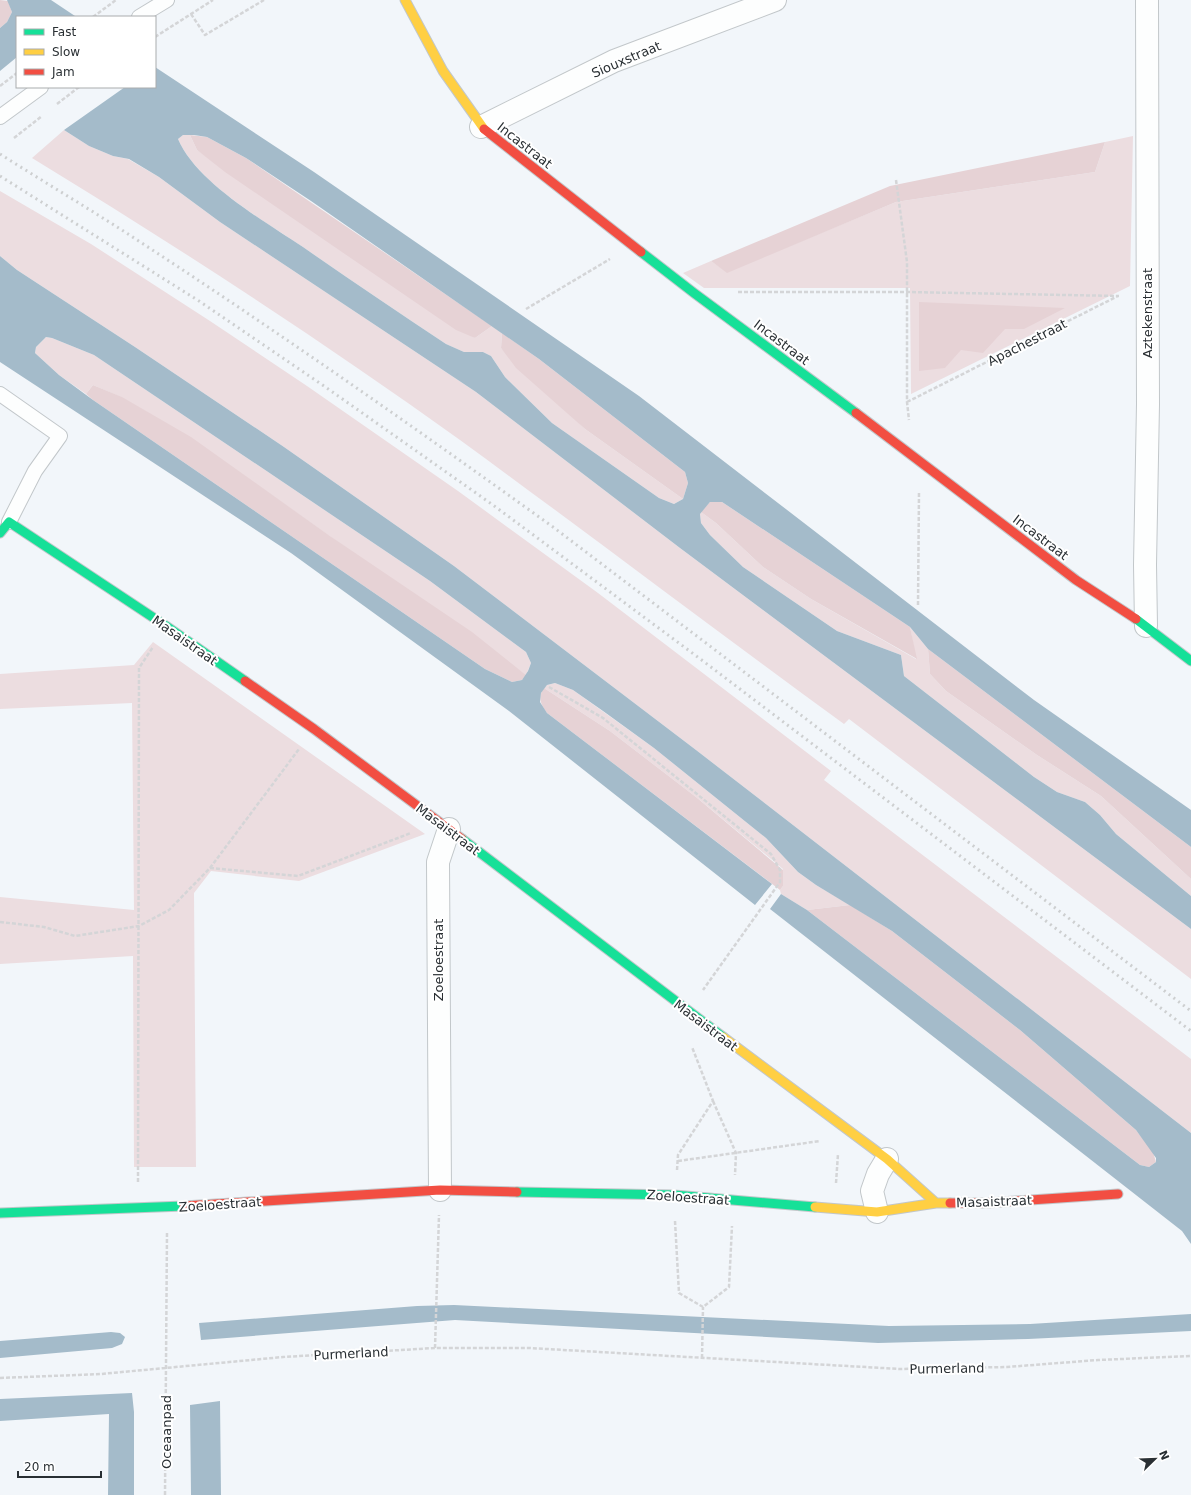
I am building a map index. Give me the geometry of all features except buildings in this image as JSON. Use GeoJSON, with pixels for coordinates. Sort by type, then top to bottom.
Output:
{"type":"FeatureCollection","features":[{"type":"Feature","properties":{"kind":"street","name":"Incastraat"},"geometry":{"type":"LineString","coordinates":[[405,0],[443,72],[481,127],[633,246],[1076,580],[1146,626],[1191,661]]}},
{"type":"Feature","properties":{"kind":"street","name":"Siouxstraat"},"geometry":{"type":"LineString","coordinates":[[481,127],[614,61],[775,0]]}},
{"type":"Feature","properties":{"kind":"street","name":"Aztekenstraat"},"geometry":{"type":"LineString","coordinates":[[1146,626],[1147,0]]}},
{"type":"Feature","properties":{"kind":"street","name":"Masaistraat"},"geometry":{"type":"LineString","coordinates":[[4,528],[166,626],[314,729],[887,1159],[936,1203],[987,1203],[1118,1194]]}},
{"type":"Feature","properties":{"kind":"street","name":"Zoeloestraat"},"geometry":{"type":"LineString","coordinates":[[440,1190],[438,862],[444,826]]}},
{"type":"Feature","properties":{"kind":"street"},"geometry":{"type":"LineString","coordinates":[[877,1212],[872,1191],[878,1174],[887,1159]]}},
{"type":"Feature","properties":{"kind":"street","name":"Zoeloestraat"},"geometry":{"type":"LineString","coordinates":[[0,1213],[167,1207],[440,1190],[674,1195],[877,1212],[936,1203]]}},
{"type":"Feature","properties":{"kind":"lane"},"geometry":{"type":"LineString","coordinates":[[141,16],[167,0]]}},
{"type":"Feature","properties":{"kind":"lane"},"geometry":{"type":"LineString","coordinates":[[0,117],[40,88]]}},
{"type":"Feature","properties":{"kind":"lane"},"geometry":{"type":"LineString","coordinates":[[0,394],[60,436],[35,471],[4,528]]}},
{"type":"Feature","properties":{"kind":"path"},"geometry":{"type":"LineString","coordinates":[[94,16],[116,0]]}},
{"type":"Feature","properties":{"kind":"path"},"geometry":{"type":"LineString","coordinates":[[156,36],[213,0]]}},
{"type":"Feature","properties":{"kind":"path"},"geometry":{"type":"LineString","coordinates":[[191,14],[204,35],[264,0]]}},
{"type":"Feature","properties":{"kind":"path"},"geometry":{"type":"LineString","coordinates":[[0,86],[16,74]]}},
{"type":"Feature","properties":{"kind":"path"},"geometry":{"type":"LineString","coordinates":[[896,180],[907,262],[907,402],[909,422]]}},
{"type":"Feature","properties":{"kind":"path"},"geometry":{"type":"LineString","coordinates":[[526,309],[633,246]]}},
{"type":"Feature","properties":{"kind":"path","name":"Apachestraat"},"geometry":{"type":"LineString","coordinates":[[907,402],[1147,282]]}},
{"type":"Feature","properties":{"kind":"path"},"geometry":{"type":"LineString","coordinates":[[734,292],[906,292],[1119,296]]}},
{"type":"Feature","properties":{"kind":"path"},"geometry":{"type":"LineString","coordinates":[[918,605],[919,461]]}},
{"type":"Feature","properties":{"kind":"path"},"geometry":{"type":"LineString","coordinates":[[138,1208],[139,668],[166,626]]}},
{"type":"Feature","properties":{"kind":"path"},"geometry":{"type":"LineString","coordinates":[[549,687],[603,718],[771,854],[780,870],[780,882],[688,1011]]}},
{"type":"Feature","properties":{"kind":"path"},"geometry":{"type":"LineString","coordinates":[[0,922],[44,927],[75,936],[139,926],[169,910],[210,868],[314,729]]}},
{"type":"Feature","properties":{"kind":"path"},"geometry":{"type":"LineString","coordinates":[[210,868],[298,876],[444,826]]}},
{"type":"Feature","properties":{"kind":"path"},"geometry":{"type":"LineString","coordinates":[[713,1101],[736,1153],[734,1200]]}},
{"type":"Feature","properties":{"kind":"path"},"geometry":{"type":"LineString","coordinates":[[834,1208],[838,1149],[837,1137],[842,1126]]}},
{"type":"Feature","properties":{"kind":"path"},"geometry":{"type":"LineString","coordinates":[[678,1161],[837,1137]]}},
{"type":"Feature","properties":{"kind":"path"},"geometry":{"type":"LineString","coordinates":[[435,1348],[440,1190]]}},
{"type":"Feature","properties":{"kind":"path","name":"Oceaanpad"},"geometry":{"type":"LineString","coordinates":[[165,1495],[167,1207]]}},
{"type":"Feature","properties":{"kind":"path"},"geometry":{"type":"LineString","coordinates":[[702,1358],[703,1307]]}},
{"type":"Feature","properties":{"kind":"path","name":"Purmerland"},"geometry":{"type":"LineString","coordinates":[[0,1378],[101,1374],[283,1357],[435,1348],[529,1348],[605,1351],[900,1369],[1007,1367],[1098,1360],[1191,1356]]}},
{"type":"Feature","properties":{"kind":"shaded area"},"geometry":{"type":"Polygon","coordinates":[[[0,0],[8,1],[12,12],[7,22],[0,28],[0,0]]]}},
{"type":"Feature","properties":{"kind":"shaded area"},"geometry":{"type":"Polygon","coordinates":[[[64,130],[89,146],[113,156],[128,159],[159,177],[220,222],[476,392],[680,548],[1191,929],[1191,979],[849,719],[844,724],[508,475],[408,403],[249,295],[32,158],[64,130]]]}},
{"type":"Feature","properties":{"kind":"shaded area"},"geometry":{"type":"Polygon","coordinates":[[[183,135],[190,135],[197,150],[475,338],[492,326],[502,333],[501,348],[585,429],[683,499],[674,504],[659,498],[552,423],[505,377],[491,356],[483,352],[464,352],[446,344],[251,213],[215,185],[200,171],[187,155],[178,139],[183,135]]]}},
{"type":"Feature","properties":{"kind":"shaded area"},"geometry":{"type":"Polygon","coordinates":[[[190,135],[207,137],[246,158],[492,326],[475,338],[456,330],[225,172],[197,150],[190,135]]]}},
{"type":"Feature","properties":{"kind":"shaded area"},"geometry":{"type":"Polygon","coordinates":[[[1133,136],[1130,286],[911,394],[910,288],[704,288],[683,273],[711,261],[727,272],[896,202],[1095,172],[1105,142],[1133,136]]]}},
{"type":"Feature","properties":{"kind":"shaded area"},"geometry":{"type":"Polygon","coordinates":[[[1105,142],[1095,172],[896,202],[727,273],[711,261],[890,186],[1105,142]]]}},
{"type":"Feature","properties":{"kind":"shaded area"},"geometry":{"type":"Polygon","coordinates":[[[0,191],[91,244],[210,321],[307,386],[458,491],[598,593],[831,771],[824,780],[1191,1059],[1191,1133],[696,750],[454,566],[284,447],[17,270],[0,256],[0,191]]]}},
{"type":"Feature","properties":{"kind":"shaded area"},"geometry":{"type":"Polygon","coordinates":[[[919,302],[1065,308],[1024,329],[1005,329],[983,353],[961,350],[945,368],[919,371],[919,302]]]}},
{"type":"Feature","properties":{"kind":"shaded area"},"geometry":{"type":"Polygon","coordinates":[[[502,333],[539,359],[685,472],[688,483],[683,499],[585,429],[516,368],[501,348],[502,333]]]}},
{"type":"Feature","properties":{"kind":"shaded area"},"geometry":{"type":"Polygon","coordinates":[[[46,337],[94,355],[430,581],[526,652],[531,663],[526,675],[191,438],[121,397],[93,385],[86,394],[59,375],[35,353],[36,347],[46,337]]]}},
{"type":"Feature","properties":{"kind":"shaded area"},"geometry":{"type":"Polygon","coordinates":[[[93,385],[122,397],[191,437],[330,536],[472,632],[526,675],[522,680],[512,682],[485,669],[93,400],[86,394],[93,385]]]}},
{"type":"Feature","properties":{"kind":"shaded area"},"geometry":{"type":"Polygon","coordinates":[[[710,502],[722,502],[910,627],[917,659],[811,599],[763,567],[716,523],[701,512],[710,502]]]}},
{"type":"Feature","properties":{"kind":"shaded area"},"geometry":{"type":"Polygon","coordinates":[[[701,512],[716,523],[763,567],[811,599],[916,659],[910,627],[928,649],[930,674],[946,691],[1037,755],[1101,796],[1191,879],[1191,896],[1116,834],[1100,815],[1085,802],[1057,792],[1034,777],[904,676],[901,655],[837,631],[743,567],[710,535],[701,523],[701,512]]]}},
{"type":"Feature","properties":{"kind":"shaded area"},"geometry":{"type":"Polygon","coordinates":[[[153,642],[425,834],[299,881],[211,871],[194,893],[196,1167],[134,1167],[133,956],[0,964],[0,897],[134,910],[132,703],[0,709],[0,674],[134,665],[153,642]]]}},
{"type":"Feature","properties":{"kind":"shaded area"},"geometry":{"type":"Polygon","coordinates":[[[928,649],[1191,847],[1191,879],[1101,796],[1037,755],[946,691],[930,674],[928,649]]]}},
{"type":"Feature","properties":{"kind":"shaded area"},"geometry":{"type":"Polygon","coordinates":[[[555,683],[573,690],[654,748],[766,838],[798,872],[816,885],[850,905],[807,910],[781,894],[780,890],[783,886],[783,869],[696,797],[610,731],[544,688],[547,685],[555,683]]]}},
{"type":"Feature","properties":{"kind":"shaded area"},"geometry":{"type":"Polygon","coordinates":[[[544,688],[610,731],[696,797],[783,870],[783,886],[780,890],[547,713],[540,698],[544,688]]]}},
{"type":"Feature","properties":{"kind":"shaded area"},"geometry":{"type":"Polygon","coordinates":[[[850,905],[892,931],[1020,1030],[1136,1130],[1153,1152],[1156,1162],[1149,1167],[1140,1165],[807,910],[850,905]]]}},
{"type":"Feature","properties":{"kind":"water"},"geometry":{"type":"Polygon","coordinates":[[[7,0],[51,0],[75,16],[16,16],[16,58],[0,71],[0,28],[7,22],[12,12],[7,0]]]}},
{"type":"Feature","properties":{"kind":"water"},"geometry":{"type":"Polygon","coordinates":[[[156,68],[314,172],[639,396],[1034,700],[1191,810],[1191,847],[928,649],[910,627],[722,502],[710,502],[700,514],[701,523],[710,535],[743,567],[837,631],[901,655],[904,676],[1034,777],[1057,792],[1085,802],[1100,815],[1116,834],[1191,896],[1191,929],[680,548],[476,392],[220,222],[159,177],[129,159],[113,156],[89,146],[64,130],[124,88],[156,88],[156,68]],[[183,135],[178,139],[187,155],[200,170],[215,185],[251,213],[446,344],[464,352],[483,352],[491,356],[505,377],[552,423],[659,498],[674,504],[683,499],[688,483],[685,472],[539,359],[311,201],[246,158],[207,137],[183,135]]]}},
{"type":"Feature","properties":{"kind":"water"},"geometry":{"type":"Polygon","coordinates":[[[0,256],[17,270],[284,447],[454,566],[696,750],[1191,1133],[1191,1244],[1182,1231],[770,909],[781,894],[807,910],[1140,1165],[1149,1167],[1156,1162],[1156,1158],[1136,1130],[1020,1030],[892,931],[816,885],[798,872],[766,838],[654,748],[573,690],[555,683],[547,685],[541,693],[540,702],[547,713],[772,884],[755,905],[509,711],[291,553],[0,362],[0,256]],[[46,337],[36,347],[35,353],[59,375],[93,400],[485,669],[512,682],[522,680],[531,663],[526,652],[430,581],[94,355],[46,337]]]}},
{"type":"Feature","properties":{"kind":"water"},"geometry":{"type":"Polygon","coordinates":[[[454,1305],[889,1326],[1030,1324],[1191,1314],[1191,1331],[1028,1339],[878,1343],[455,1320],[201,1340],[199,1323],[417,1306],[454,1305]]]}},
{"type":"Feature","properties":{"kind":"water"},"geometry":{"type":"Polygon","coordinates":[[[111,1332],[120,1333],[125,1337],[122,1344],[112,1348],[0,1358],[0,1341],[111,1332]]]}},
{"type":"Feature","properties":{"kind":"water"},"geometry":{"type":"Polygon","coordinates":[[[132,1393],[134,1412],[134,1495],[108,1495],[109,1414],[0,1421],[0,1399],[132,1393]]]}},
{"type":"Feature","properties":{"kind":"water"},"geometry":{"type":"Polygon","coordinates":[[[220,1401],[221,1495],[191,1495],[190,1405],[220,1401]]]}},
{"type":"Feature","properties":{"kind":"railway"},"geometry":{"type":"LineString","coordinates":[[0,154],[115,226],[238,307],[553,527],[1191,1011]]}},
{"type":"Feature","properties":{"kind":"railway"},"geometry":{"type":"LineString","coordinates":[[0,176],[199,301],[324,386],[493,505],[699,658],[1191,1031]]}},
{"type":"Feature","properties":{"kind":"traffic: fast"},"geometry":{"type":"LineString","coordinates":[[641,252],[856,413]]}},
{"type":"Feature","properties":{"kind":"traffic: fast"},"geometry":{"type":"LineString","coordinates":[[0,533],[9,522],[166,626],[245,681]]}},
{"type":"Feature","properties":{"kind":"traffic: fast"},"geometry":{"type":"LineString","coordinates":[[1136,619],[1191,661]]}},
{"type":"Feature","properties":{"kind":"traffic: fast"},"geometry":{"type":"LineString","coordinates":[[462,839],[723,1037]]}},
{"type":"Feature","properties":{"kind":"traffic: fast"},"geometry":{"type":"LineString","coordinates":[[517,1192],[674,1195],[815,1207]]}},
{"type":"Feature","properties":{"kind":"traffic: fast"},"geometry":{"type":"LineString","coordinates":[[0,1213],[184,1206]]}},
{"type":"Feature","properties":{"kind":"traffic: slow"},"geometry":{"type":"LineString","coordinates":[[405,0],[443,71],[484,129]]}},
{"type":"Feature","properties":{"kind":"traffic: slow"},"geometry":{"type":"LineString","coordinates":[[723,1037],[887,1159],[936,1203],[950,1203]]}},
{"type":"Feature","properties":{"kind":"traffic: slow"},"geometry":{"type":"LineString","coordinates":[[815,1207],[877,1212],[936,1203]]}},
{"type":"Feature","properties":{"kind":"traffic: jam"},"geometry":{"type":"LineString","coordinates":[[484,129],[641,252]]}},
{"type":"Feature","properties":{"kind":"traffic: jam"},"geometry":{"type":"LineString","coordinates":[[856,413],[1076,580],[1136,619]]}},
{"type":"Feature","properties":{"kind":"traffic: jam"},"geometry":{"type":"LineString","coordinates":[[245,681],[314,729],[462,839]]}},
{"type":"Feature","properties":{"kind":"traffic: jam"},"geometry":{"type":"LineString","coordinates":[[184,1206],[440,1190],[517,1192]]}},
{"type":"Feature","properties":{"kind":"traffic: jam"},"geometry":{"type":"LineString","coordinates":[[950,1203],[987,1203],[1118,1194]]}}]}
